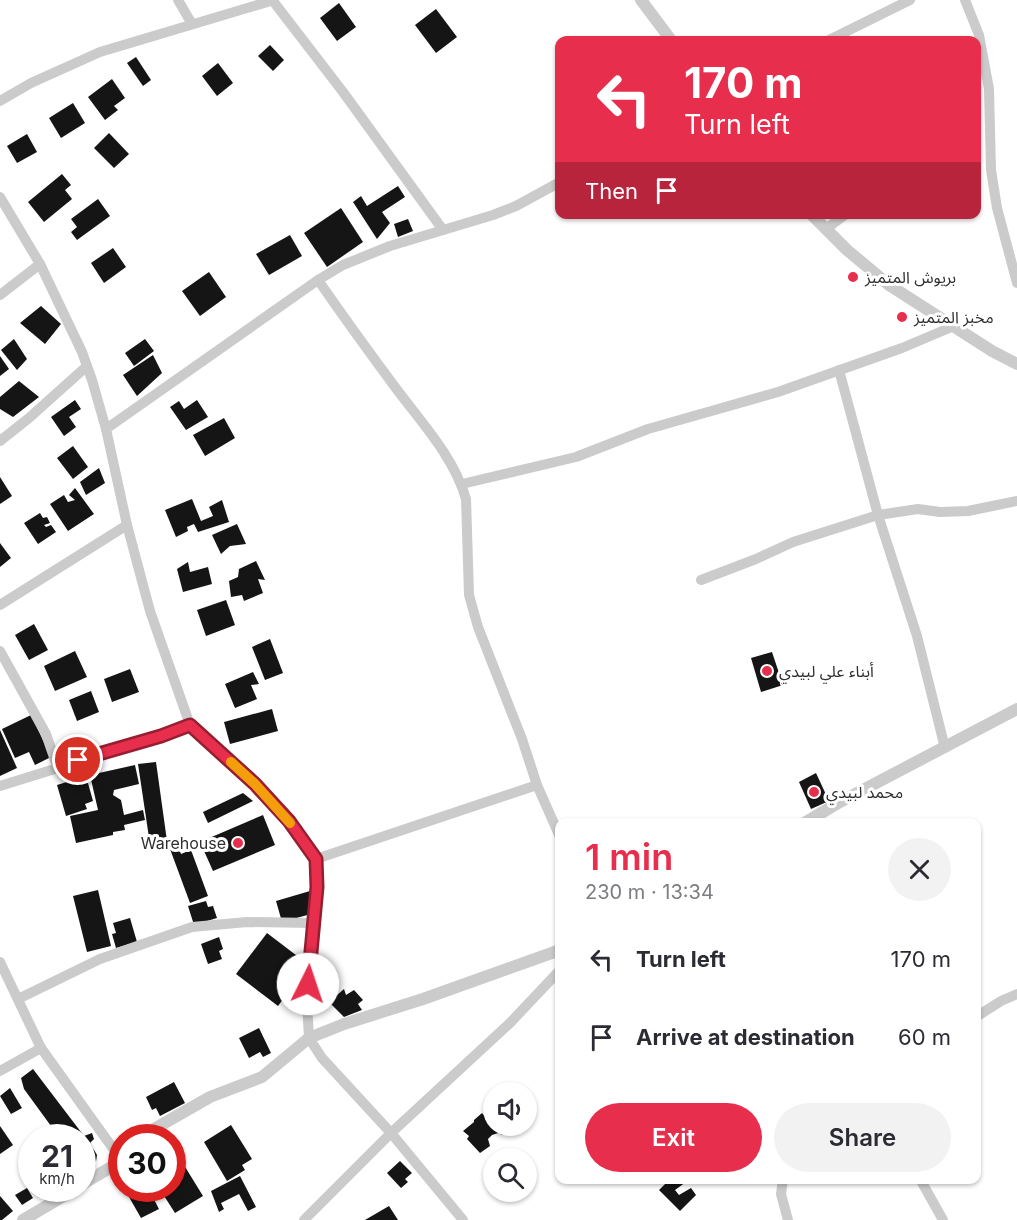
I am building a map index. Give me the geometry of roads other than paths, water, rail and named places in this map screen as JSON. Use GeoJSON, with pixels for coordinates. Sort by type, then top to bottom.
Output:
{"type":"FeatureCollection","features":[{"type":"Feature","properties":{"kind":"street"},"geometry":{"type":"LineString","coordinates":[[178,0],[192,24]]}},
{"type":"Feature","properties":{"kind":"street"},"geometry":{"type":"LineString","coordinates":[[0,101],[31,83],[100,52],[273,0],[443,230]]}},
{"type":"Feature","properties":{"kind":"street"},"geometry":{"type":"LineString","coordinates":[[641,0],[668,36]]}},
{"type":"Feature","properties":{"kind":"street"},"geometry":{"type":"LineString","coordinates":[[837,36],[910,0]]}},
{"type":"Feature","properties":{"kind":"street"},"geometry":{"type":"LineString","coordinates":[[964,0],[979,36]]}},
{"type":"Feature","properties":{"kind":"street"},"geometry":{"type":"LineString","coordinates":[[981,46],[989,89],[991,170],[997,208],[1014,256],[1017,283]]}},
{"type":"Feature","properties":{"kind":"street"},"geometry":{"type":"LineString","coordinates":[[106,429],[318,279],[390,246],[493,216],[555,185]]}},
{"type":"Feature","properties":{"kind":"street"},"geometry":{"type":"LineString","coordinates":[[0,196],[40,264],[82,352],[106,429],[127,525],[150,611],[190,725],[255,784],[289,821],[316,859],[317,887],[307,1002],[309,1038],[322,1058],[391,1133],[463,1220]]}},
{"type":"Feature","properties":{"kind":"street"},"geometry":{"type":"LineString","coordinates":[[816,219],[846,250],[889,285],[992,351],[1017,364]]}},
{"type":"Feature","properties":{"kind":"street"},"geometry":{"type":"LineString","coordinates":[[826,229],[839,219]]}},
{"type":"Feature","properties":{"kind":"street"},"geometry":{"type":"LineString","coordinates":[[0,295],[40,264]]}},
{"type":"Feature","properties":{"kind":"street"},"geometry":{"type":"LineString","coordinates":[[318,279],[424,425],[462,484],[466,499],[469,595],[478,627],[522,739],[537,785],[555,826]]}},
{"type":"Feature","properties":{"kind":"street"},"geometry":{"type":"LineString","coordinates":[[462,484],[576,456],[648,429],[778,392],[902,348],[954,326]]}},
{"type":"Feature","properties":{"kind":"street"},"geometry":{"type":"LineString","coordinates":[[0,441],[87,366]]}},
{"type":"Feature","properties":{"kind":"street"},"geometry":{"type":"LineString","coordinates":[[839,370],[878,514],[917,636],[945,747]]}},
{"type":"Feature","properties":{"kind":"street"},"geometry":{"type":"LineString","coordinates":[[701,580],[747,563],[793,542],[878,514],[918,509],[968,512],[1017,501]]}},
{"type":"Feature","properties":{"kind":"street"},"geometry":{"type":"LineString","coordinates":[[0,605],[127,525]]}},
{"type":"Feature","properties":{"kind":"street"},"geometry":{"type":"LineString","coordinates":[[0,651],[46,734],[57,766]]}},
{"type":"Feature","properties":{"kind":"street"},"geometry":{"type":"LineString","coordinates":[[813,818],[1017,709]]}},
{"type":"Feature","properties":{"kind":"street"},"geometry":{"type":"LineString","coordinates":[[0,786],[190,725]]}},
{"type":"Feature","properties":{"kind":"street"},"geometry":{"type":"LineString","coordinates":[[316,859],[537,785]]}},
{"type":"Feature","properties":{"kind":"street"},"geometry":{"type":"LineString","coordinates":[[18,999],[100,959],[192,927],[247,922],[314,924]]}},
{"type":"Feature","properties":{"kind":"street"},"geometry":{"type":"LineString","coordinates":[[163,1124],[210,1097],[262,1077],[309,1038],[555,952]]}},
{"type":"Feature","properties":{"kind":"street"},"geometry":{"type":"LineString","coordinates":[[0,962],[41,1048],[108,1141]]}},
{"type":"Feature","properties":{"kind":"street"},"geometry":{"type":"LineString","coordinates":[[304,1220],[391,1133],[510,1023],[555,975]]}},
{"type":"Feature","properties":{"kind":"street"},"geometry":{"type":"LineString","coordinates":[[981,1014],[1017,994]]}},
{"type":"Feature","properties":{"kind":"street"},"geometry":{"type":"LineString","coordinates":[[0,1071],[41,1048]]}},
{"type":"Feature","properties":{"kind":"street"},"geometry":{"type":"LineString","coordinates":[[782,1184],[781,1194],[788,1220]]}},
{"type":"Feature","properties":{"kind":"street"},"geometry":{"type":"LineString","coordinates":[[923,1184],[943,1220]]}},
{"type":"Feature","properties":{"kind":"street"},"geometry":{"type":"LineString","coordinates":[[23,1220],[53,1202]]}},
{"type":"Feature","properties":{"kind":"place","name":"بريوش المتميز"},"geometry":{"type":"Point","coordinates":[853,277]}},
{"type":"Feature","properties":{"kind":"place","name":"مخبز المتميز"},"geometry":{"type":"Point","coordinates":[902,317]}},
{"type":"Feature","properties":{"kind":"place","name":"أبناء علي لبيدي"},"geometry":{"type":"Point","coordinates":[767,671]}},
{"type":"Feature","properties":{"kind":"place","name":"محمد لبيدي"},"geometry":{"type":"Point","coordinates":[814,792]}},
{"type":"Feature","properties":{"kind":"place","name":"Warehouse"},"geometry":{"type":"Point","coordinates":[238,843]}}]}
